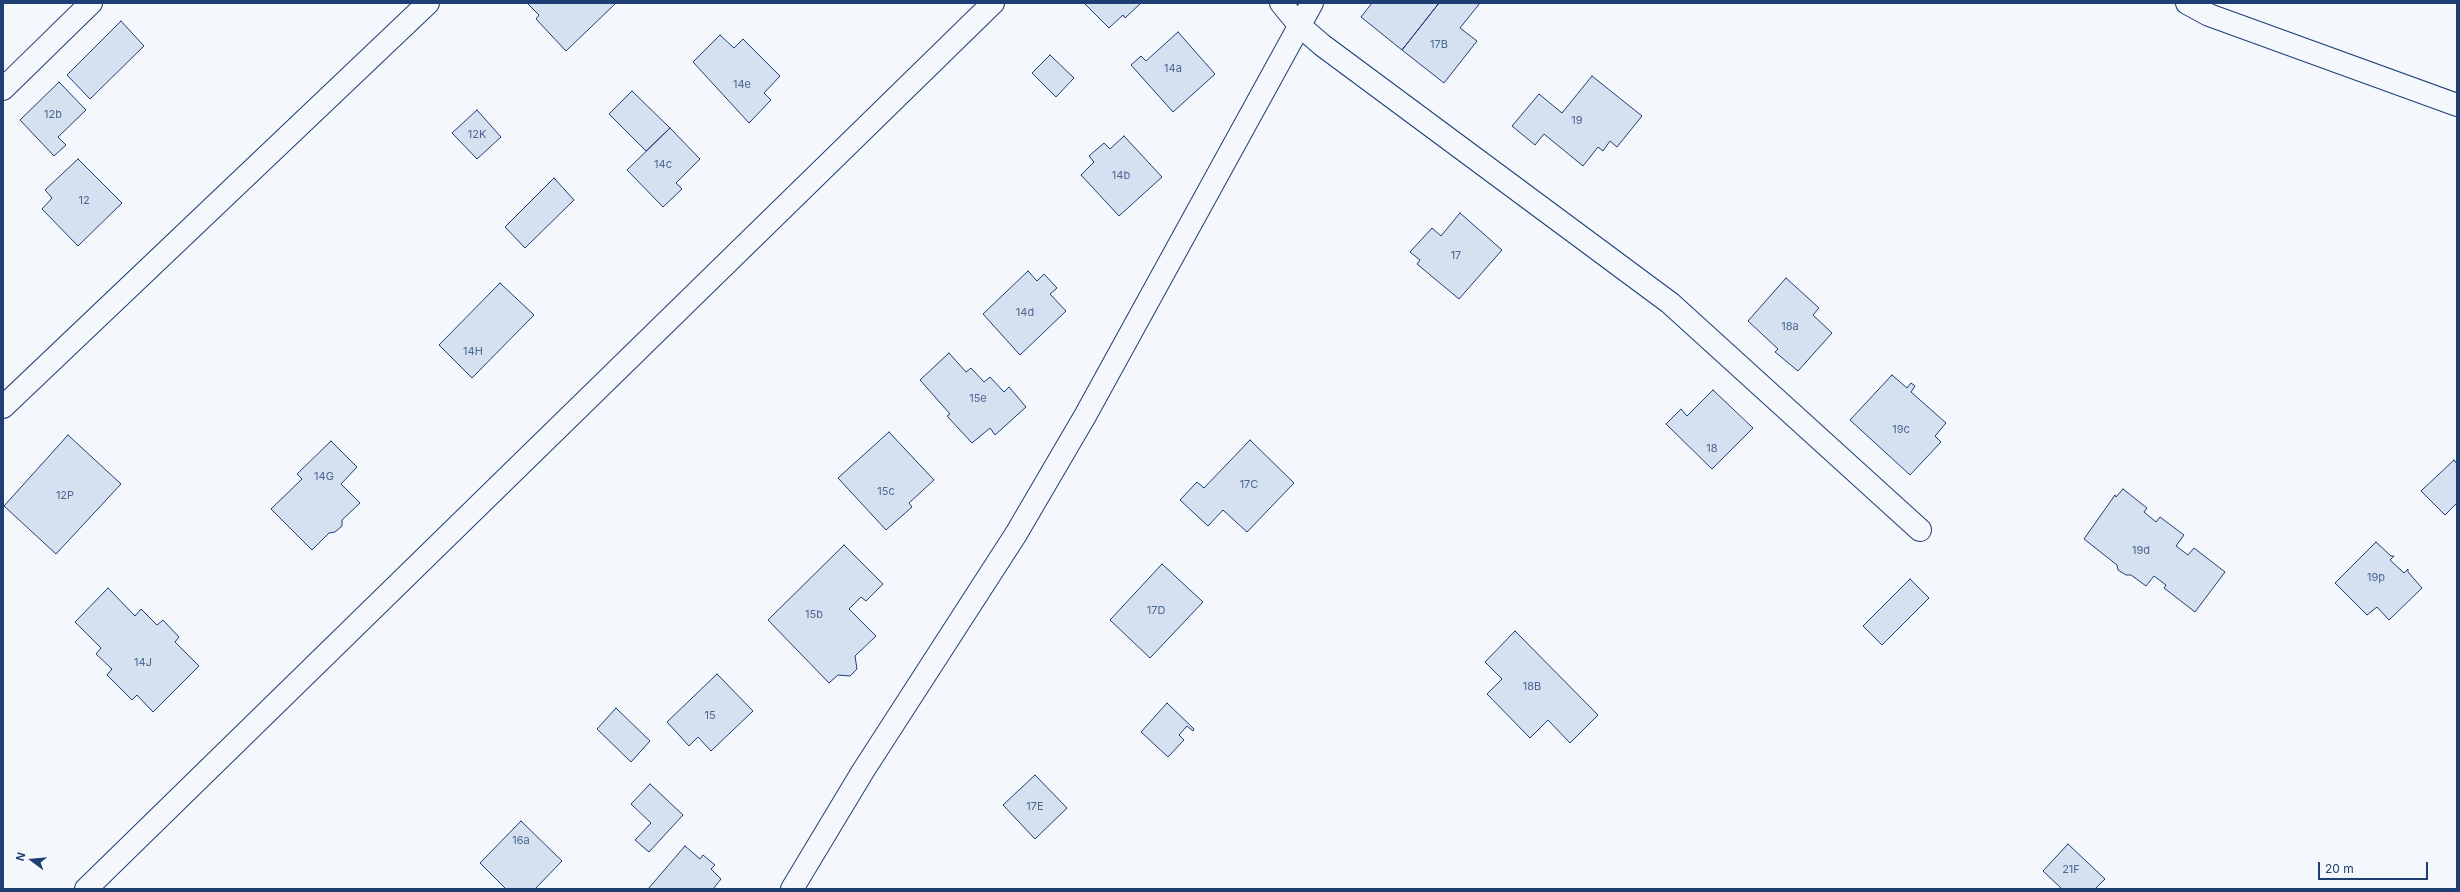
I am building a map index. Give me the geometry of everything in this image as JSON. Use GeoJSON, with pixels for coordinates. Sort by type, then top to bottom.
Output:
{"type":"FeatureCollection","features":[{"type":"Feature","properties":{"kind":"street"},"geometry":{"type":"LineString","coordinates":[[3,88],[91,3]]}},
{"type":"Feature","properties":{"kind":"street"},"geometry":{"type":"LineString","coordinates":[[3,407],[428,3]]}},
{"type":"Feature","properties":{"kind":"street"},"geometry":{"type":"LineString","coordinates":[[86,889],[993,3]]}},
{"type":"Feature","properties":{"kind":"street"},"geometry":{"type":"LineString","coordinates":[[1281,3],[1299,25],[1670,303],[1920,530]]}},
{"type":"Feature","properties":{"kind":"street"},"geometry":{"type":"LineString","coordinates":[[792,889],[863,771],[1016,534],[1085,416],[1312,3]]}},
{"type":"Feature","properties":{"kind":"street"},"geometry":{"type":"LineString","coordinates":[[2187,3],[2209,15],[2457,105]]}},
{"type":"Feature","properties":{"kind":"building"},"geometry":{"type":"Polygon","coordinates":[[[527,3],[616,3],[566,51],[536,19],[539,15],[527,3]]]}},
{"type":"Feature","properties":{"kind":"building"},"geometry":{"type":"Polygon","coordinates":[[[1084,3],[1141,3],[1125,18],[1123,15],[1109,28],[1084,3]]]}},
{"type":"Feature","properties":{"kind":"building"},"geometry":{"type":"Polygon","coordinates":[[[1372,3],[1439,3],[1402,50],[1361,17],[1372,3]]]}},
{"type":"Feature","properties":{"kind":"building"},"geometry":{"type":"Polygon","coordinates":[[[1439,3],[1480,3],[1460,28],[1477,41],[1444,83],[1402,50],[1439,3]]]}},
{"type":"Feature","properties":{"kind":"building"},"geometry":{"type":"Polygon","coordinates":[[[121,21],[144,46],[90,99],[67,75],[121,21]]]}},
{"type":"Feature","properties":{"kind":"building"},"geometry":{"type":"Polygon","coordinates":[[[1178,32],[1215,74],[1173,112],[1131,65],[1141,56],[1146,61],[1178,32]]]}},
{"type":"Feature","properties":{"kind":"building"},"geometry":{"type":"Polygon","coordinates":[[[720,35],[734,48],[743,39],[780,76],[764,93],[771,100],[749,123],[693,62],[720,35]]]}},
{"type":"Feature","properties":{"kind":"building"},"geometry":{"type":"Polygon","coordinates":[[[1050,55],[1074,78],[1056,97],[1032,73],[1050,55]]]}},
{"type":"Feature","properties":{"kind":"building"},"geometry":{"type":"Polygon","coordinates":[[[1592,76],[1642,116],[1617,147],[1610,141],[1603,151],[1598,147],[1583,166],[1544,134],[1535,145],[1512,126],[1539,94],[1562,113],[1592,76]]]}},
{"type":"Feature","properties":{"kind":"building"},"geometry":{"type":"Polygon","coordinates":[[[59,82],[86,110],[58,137],[66,145],[54,156],[20,120],[59,82]]]}},
{"type":"Feature","properties":{"kind":"building"},"geometry":{"type":"Polygon","coordinates":[[[632,91],[670,128],[646,151],[609,114],[632,91]]]}},
{"type":"Feature","properties":{"kind":"building"},"geometry":{"type":"Polygon","coordinates":[[[477,110],[501,137],[477,159],[452,133],[477,110]]]}},
{"type":"Feature","properties":{"kind":"building"},"geometry":{"type":"Polygon","coordinates":[[[670,128],[700,159],[676,183],[682,189],[663,207],[627,170],[670,128]]]}},
{"type":"Feature","properties":{"kind":"building"},"geometry":{"type":"Polygon","coordinates":[[[1124,136],[1162,177],[1119,216],[1081,175],[1094,162],[1089,156],[1104,143],[1110,149],[1124,136]]]}},
{"type":"Feature","properties":{"kind":"building"},"geometry":{"type":"Polygon","coordinates":[[[78,159],[122,203],[78,246],[42,209],[52,198],[45,190],[78,159]]]}},
{"type":"Feature","properties":{"kind":"building"},"geometry":{"type":"Polygon","coordinates":[[[554,178],[574,200],[525,248],[505,227],[554,178]]]}},
{"type":"Feature","properties":{"kind":"building"},"geometry":{"type":"Polygon","coordinates":[[[1460,213],[1502,250],[1459,299],[1417,264],[1420,260],[1410,252],[1432,228],[1441,236],[1460,213]]]}},
{"type":"Feature","properties":{"kind":"building"},"geometry":{"type":"Polygon","coordinates":[[[1028,271],[1037,281],[1044,274],[1057,288],[1050,294],[1066,311],[1020,355],[983,314],[1028,271]]]}},
{"type":"Feature","properties":{"kind":"building"},"geometry":{"type":"Polygon","coordinates":[[[1786,278],[1819,308],[1813,315],[1832,333],[1798,371],[1775,352],[1778,349],[1748,321],[1786,278]]]}},
{"type":"Feature","properties":{"kind":"building"},"geometry":{"type":"Polygon","coordinates":[[[500,283],[534,315],[472,378],[439,345],[500,283]]]}},
{"type":"Feature","properties":{"kind":"building"},"geometry":{"type":"Polygon","coordinates":[[[949,353],[966,372],[971,368],[984,382],[990,377],[1004,392],[1009,387],[1026,407],[995,435],[990,428],[972,443],[947,416],[950,414],[920,380],[949,353]]]}},
{"type":"Feature","properties":{"kind":"building"},"geometry":{"type":"Polygon","coordinates":[[[1892,375],[1907,388],[1911,383],[1915,386],[1911,392],[1946,423],[1935,436],[1941,442],[1910,475],[1850,420],[1892,375]]]}},
{"type":"Feature","properties":{"kind":"building"},"geometry":{"type":"Polygon","coordinates":[[[1713,390],[1753,428],[1712,469],[1666,424],[1681,409],[1687,416],[1713,390]]]}},
{"type":"Feature","properties":{"kind":"building"},"geometry":{"type":"Polygon","coordinates":[[[889,432],[934,480],[909,503],[912,507],[886,530],[838,478],[889,432]]]}},
{"type":"Feature","properties":{"kind":"building"},"geometry":{"type":"Polygon","coordinates":[[[68,435],[121,484],[56,554],[4,506],[68,435]]]}},
{"type":"Feature","properties":{"kind":"building"},"geometry":{"type":"Polygon","coordinates":[[[1250,440],[1294,483],[1247,532],[1223,510],[1208,526],[1180,500],[1197,482],[1204,488],[1250,440]]]}},
{"type":"Feature","properties":{"kind":"building"},"geometry":{"type":"Polygon","coordinates":[[[331,441],[357,467],[341,484],[360,503],[342,520],[342,526],[335,532],[329,533],[312,550],[271,509],[302,479],[297,474],[331,441]]]}},
{"type":"Feature","properties":{"kind":"building"},"geometry":{"type":"Polygon","coordinates":[[[2454,460],[2457,464],[2457,503],[2445,515],[2421,491],[2454,460]]]}},
{"type":"Feature","properties":{"kind":"building"},"geometry":{"type":"Polygon","coordinates":[[[2123,489],[2147,508],[2144,512],[2156,522],[2160,517],[2184,535],[2176,546],[2188,555],[2194,548],[2225,572],[2195,612],[2164,588],[2166,585],[2154,576],[2146,586],[2131,575],[2126,575],[2118,570],[2117,565],[2084,539],[2115,495],[2116,497],[2123,489]]]}},
{"type":"Feature","properties":{"kind":"building"},"geometry":{"type":"Polygon","coordinates":[[[2376,542],[2391,556],[2394,556],[2390,560],[2404,573],[2408,569],[2408,572],[2422,588],[2389,620],[2377,607],[2367,615],[2335,583],[2376,542]]]}},
{"type":"Feature","properties":{"kind":"building"},"geometry":{"type":"Polygon","coordinates":[[[844,545],[883,584],[866,601],[861,597],[849,609],[876,636],[855,656],[857,669],[850,676],[838,675],[829,683],[768,620],[844,545]]]}},
{"type":"Feature","properties":{"kind":"building"},"geometry":{"type":"Polygon","coordinates":[[[1162,564],[1203,602],[1150,658],[1110,620],[1162,564]]]}},
{"type":"Feature","properties":{"kind":"building"},"geometry":{"type":"Polygon","coordinates":[[[1910,579],[1929,598],[1882,645],[1863,626],[1910,579]]]}},
{"type":"Feature","properties":{"kind":"building"},"geometry":{"type":"Polygon","coordinates":[[[108,588],[135,616],[141,609],[157,625],[163,620],[179,637],[175,642],[199,666],[153,712],[137,695],[132,700],[107,675],[112,669],[96,654],[101,648],[75,622],[108,588]]]}},
{"type":"Feature","properties":{"kind":"building"},"geometry":{"type":"Polygon","coordinates":[[[1515,631],[1598,715],[1570,743],[1548,720],[1530,738],[1487,694],[1502,679],[1485,662],[1515,631]]]}},
{"type":"Feature","properties":{"kind":"building"},"geometry":{"type":"Polygon","coordinates":[[[717,674],[753,711],[711,751],[698,737],[689,746],[667,722],[717,674]]]}},
{"type":"Feature","properties":{"kind":"building"},"geometry":{"type":"Polygon","coordinates":[[[1167,703],[1194,729],[1193,731],[1187,726],[1179,735],[1184,740],[1168,757],[1141,732],[1167,703]]]}},
{"type":"Feature","properties":{"kind":"building"},"geometry":{"type":"Polygon","coordinates":[[[616,708],[650,741],[631,762],[597,729],[616,708]]]}},
{"type":"Feature","properties":{"kind":"building"},"geometry":{"type":"Polygon","coordinates":[[[1035,775],[1067,808],[1035,839],[1003,805],[1035,775]]]}},
{"type":"Feature","properties":{"kind":"building"},"geometry":{"type":"Polygon","coordinates":[[[650,784],[683,815],[649,852],[635,840],[651,823],[631,804],[650,784]]]}},
{"type":"Feature","properties":{"kind":"building"},"geometry":{"type":"Polygon","coordinates":[[[521,821],[562,861],[535,889],[506,889],[480,863],[521,821]]]}},
{"type":"Feature","properties":{"kind":"building"},"geometry":{"type":"Polygon","coordinates":[[[2068,844],[2105,879],[2095,889],[2062,889],[2043,871],[2068,844]]]}},
{"type":"Feature","properties":{"kind":"building"},"geometry":{"type":"Polygon","coordinates":[[[685,846],[700,859],[703,855],[715,865],[711,869],[721,879],[713,889],[648,889],[685,846]]]}}]}
